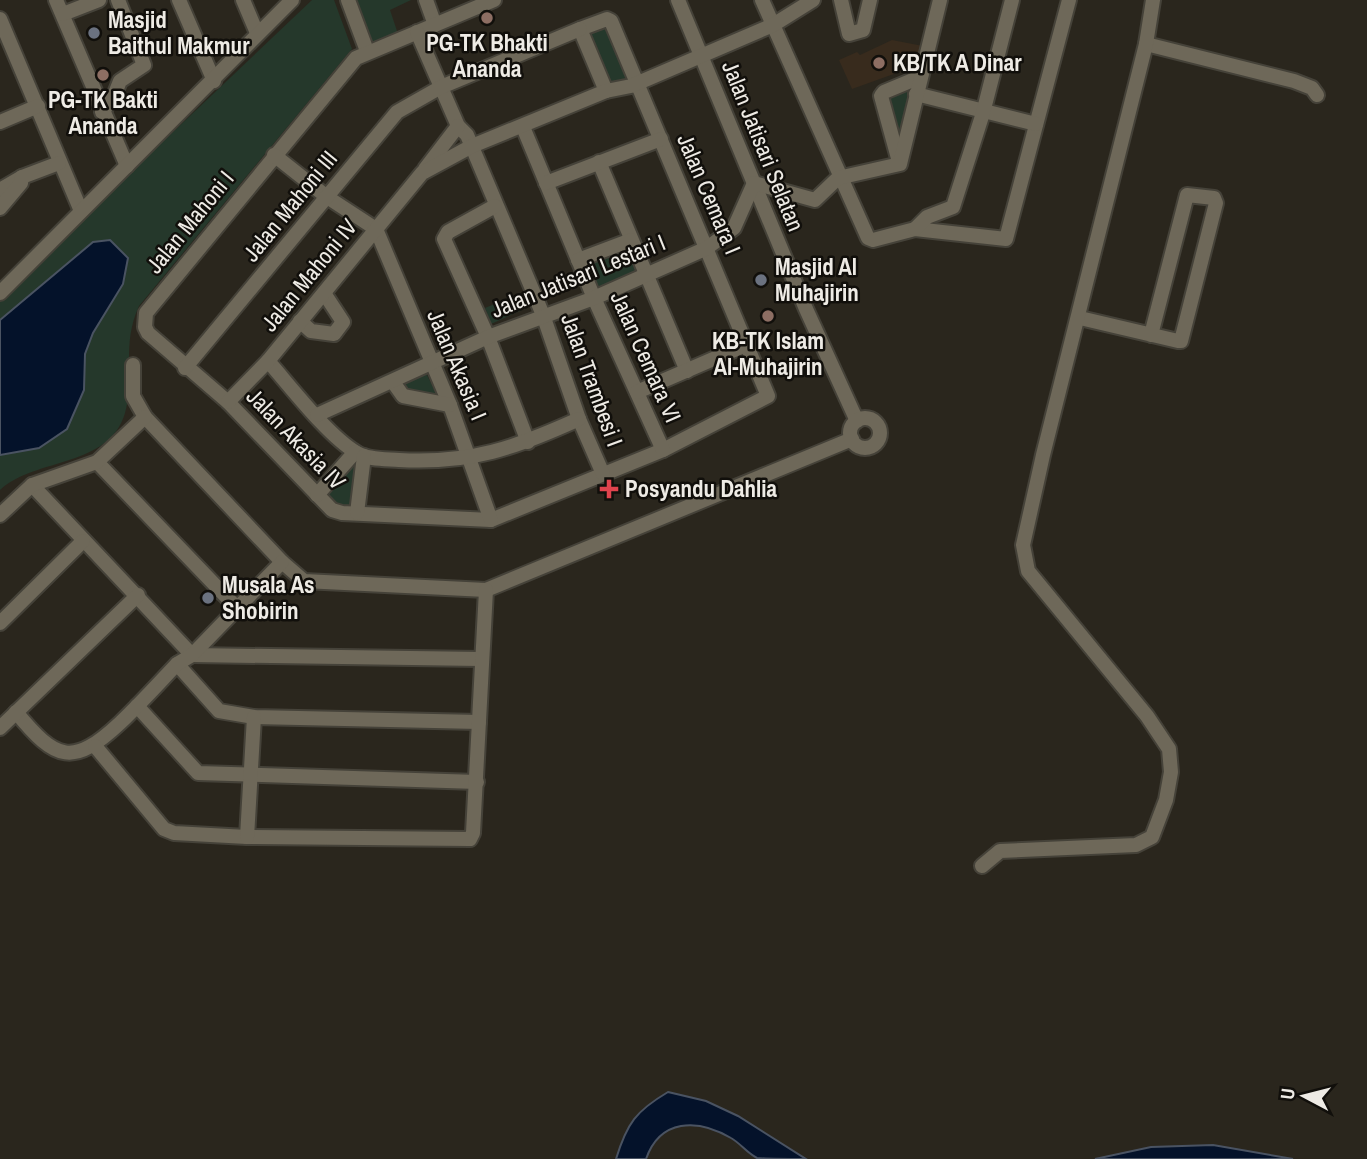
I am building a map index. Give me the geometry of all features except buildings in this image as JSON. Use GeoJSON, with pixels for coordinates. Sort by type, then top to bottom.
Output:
{"type":"FeatureCollection","features":[{"type":"Feature","properties":{"kind":"street"},"geometry":{"type":"LineString","coordinates":[[56,0],[127,166]]}},
{"type":"Feature","properties":{"kind":"street"},"geometry":{"type":"LineString","coordinates":[[63,14],[99,0]]}},
{"type":"Feature","properties":{"kind":"street"},"geometry":{"type":"LineString","coordinates":[[102,112],[114,96],[120,81],[144,65],[118,0]]}},
{"type":"Feature","properties":{"kind":"street"},"geometry":{"type":"LineString","coordinates":[[178,0],[214,81]]}},
{"type":"Feature","properties":{"kind":"street"},"geometry":{"type":"LineString","coordinates":[[243,0],[257,33]]}},
{"type":"Feature","properties":{"kind":"street"},"geometry":{"type":"LineString","coordinates":[[0,293],[292,0]]}},
{"type":"Feature","properties":{"kind":"street"},"geometry":{"type":"LineString","coordinates":[[348,0],[367,51]]}},
{"type":"Feature","properties":{"kind":"street"},"geometry":{"type":"LineString","coordinates":[[426,0],[435,25]]}},
{"type":"Feature","properties":{"kind":"street","name":"Jalan Jatisari Selatan"},"geometry":{"type":"LineString","coordinates":[[678,0],[806,309],[857,421]]}},
{"type":"Feature","properties":{"kind":"street"},"geometry":{"type":"LineString","coordinates":[[762,0],[838,178],[870,240],[915,229],[1006,239],[1069,0]]}},
{"type":"Feature","properties":{"kind":"street","name":"Jalan Mahoni IV"},"geometry":{"type":"LineString","coordinates":[[422,173],[472,146],[606,91],[636,83],[772,25],[814,0]]}},
{"type":"Feature","properties":{"kind":"street"},"geometry":{"type":"LineString","coordinates":[[841,0],[849,34],[863,30],[870,0]]}},
{"type":"Feature","properties":{"kind":"street"},"geometry":{"type":"LineString","coordinates":[[900,164],[940,0]]}},
{"type":"Feature","properties":{"kind":"street"},"geometry":{"type":"LineString","coordinates":[[950,233],[953,207],[983,113],[1012,0]]}},
{"type":"Feature","properties":{"kind":"street"},"geometry":{"type":"LineString","coordinates":[[982,866],[1000,851],[1136,845],[1152,837],[1166,800],[1171,772],[1169,749],[1147,716],[1034,580],[1023,554],[1043,455],[1080,318],[1146,44],[1153,0]]}},
{"type":"Feature","properties":{"kind":"street","name":"Jalan Mahoni I"},"geometry":{"type":"LineString","coordinates":[[144,320],[150,306],[341,74],[367,51],[489,1]]}},
{"type":"Feature","properties":{"kind":"street"},"geometry":{"type":"LineString","coordinates":[[0,19],[4,39],[38,106],[59,163],[81,211]]}},
{"type":"Feature","properties":{"kind":"street","name":"Jalan Cemara I"},"geometry":{"type":"LineString","coordinates":[[580,29],[609,19],[768,391],[765,399],[663,450]]}},
{"type":"Feature","properties":{"kind":"street"},"geometry":{"type":"LineString","coordinates":[[580,29],[606,91]]}},
{"type":"Feature","properties":{"kind":"street","name":"Jalan Mahoni III"},"geometry":{"type":"LineString","coordinates":[[185,368],[394,115],[441,87],[580,29]]}},
{"type":"Feature","properties":{"kind":"street","name":"Jalan Trambesi I"},"geometry":{"type":"LineString","coordinates":[[418,32],[458,126],[472,146],[543,315],[579,419],[603,474]]}},
{"type":"Feature","properties":{"kind":"street"},"geometry":{"type":"LineString","coordinates":[[1146,44],[1294,81],[1312,88],[1317,95]]}},
{"type":"Feature","properties":{"kind":"street"},"geometry":{"type":"LineString","coordinates":[[900,164],[881,96],[884,92],[920,77]]}},
{"type":"Feature","properties":{"kind":"street"},"geometry":{"type":"LineString","coordinates":[[916,94],[983,113],[1036,124]]}},
{"type":"Feature","properties":{"kind":"street"},"geometry":{"type":"LineString","coordinates":[[0,122],[38,106]]}},
{"type":"Feature","properties":{"kind":"street","name":"Jalan Mahoni IV"},"geometry":{"type":"LineString","coordinates":[[228,402],[268,361],[458,126]]}},
{"type":"Feature","properties":{"kind":"street","name":"Jalan Cemara VI"},"geometry":{"type":"LineString","coordinates":[[523,127],[594,298],[663,450]]}},
{"type":"Feature","properties":{"kind":"street"},"geometry":{"type":"LineString","coordinates":[[546,183],[661,139]]}},
{"type":"Feature","properties":{"kind":"street"},"geometry":{"type":"LineString","coordinates":[[274,155],[327,197],[376,229]]}},
{"type":"Feature","properties":{"kind":"street"},"geometry":{"type":"LineString","coordinates":[[599,162],[687,371]]}},
{"type":"Feature","properties":{"kind":"street"},"geometry":{"type":"LineString","coordinates":[[0,190],[22,177],[59,163]]}},
{"type":"Feature","properties":{"kind":"street"},"geometry":{"type":"LineString","coordinates":[[754,183],[815,200],[838,178],[900,164]]}},
{"type":"Feature","properties":{"kind":"street"},"geometry":{"type":"LineString","coordinates":[[0,208],[21,183],[22,177]]}},
{"type":"Feature","properties":{"kind":"street","name":"Jalan Jatisari Lestari I"},"geometry":{"type":"LineString","coordinates":[[317,415],[488,337],[594,298],[707,248],[734,228],[754,183]]}},
{"type":"Feature","properties":{"kind":"street"},"geometry":{"type":"LineString","coordinates":[[1080,318],[1151,335],[1181,341],[1216,203],[1214,198],[1187,195],[1151,335]]}},
{"type":"Feature","properties":{"kind":"street"},"geometry":{"type":"LineString","coordinates":[[495,206],[444,237],[488,337],[528,442]]}},
{"type":"Feature","properties":{"kind":"street"},"geometry":{"type":"LineString","coordinates":[[915,229],[927,217],[953,207]]}},
{"type":"Feature","properties":{"kind":"street","name":"Jalan Akasia I"},"geometry":{"type":"LineString","coordinates":[[376,229],[450,405],[491,520]]}},
{"type":"Feature","properties":{"kind":"street"},"geometry":{"type":"LineString","coordinates":[[578,260],[631,240]]}},
{"type":"Feature","properties":{"kind":"street"},"geometry":{"type":"LineString","coordinates":[[300,321],[311,331],[334,334],[343,322],[324,293]]}},
{"type":"Feature","properties":{"kind":"street","name":"Jalan Akasia IV"},"geometry":{"type":"LineString","coordinates":[[144,320],[148,333],[185,368],[228,402],[336,512],[491,520]]}},
{"type":"Feature","properties":{"kind":"street"},"geometry":{"type":"LineString","coordinates":[[637,392],[748,344]]}},
{"type":"Feature","properties":{"kind":"street"},"geometry":{"type":"LineString","coordinates":[[268,361],[317,415],[360,454],[409,460],[471,459],[528,442],[579,419]]}},
{"type":"Feature","properties":{"kind":"street"},"geometry":{"type":"LineString","coordinates":[[133,365],[133,396],[145,417],[282,562],[304,581],[486,590],[852,439]]}},
{"type":"Feature","properties":{"kind":"street"},"geometry":{"type":"LineString","coordinates":[[393,382],[403,396],[450,405]]}},
{"type":"Feature","properties":{"kind":"street"},"geometry":{"type":"LineString","coordinates":[[0,515],[32,485],[97,462],[145,417]]}},
{"type":"Feature","properties":{"kind":"street"},"geometry":{"type":"LineString","coordinates":[[872,419],[879,427],[880,437],[874,445],[864,448],[852,439],[851,429],[857,421],[872,419]]}},
{"type":"Feature","properties":{"kind":"street"},"geometry":{"type":"LineString","coordinates":[[491,520],[663,450]]}},
{"type":"Feature","properties":{"kind":"street"},"geometry":{"type":"LineString","coordinates":[[317,495],[360,454]]}},
{"type":"Feature","properties":{"kind":"street"},"geometry":{"type":"LineString","coordinates":[[357,513],[360,454]]}},
{"type":"Feature","properties":{"kind":"street"},"geometry":{"type":"LineString","coordinates":[[97,462],[237,608]]}},
{"type":"Feature","properties":{"kind":"street"},"geometry":{"type":"LineString","coordinates":[[32,485],[192,655],[481,659]]}},
{"type":"Feature","properties":{"kind":"street"},"geometry":{"type":"LineString","coordinates":[[0,623],[83,541]]}},
{"type":"Feature","properties":{"kind":"street"},"geometry":{"type":"LineString","coordinates":[[16,712],[39,739],[51,747],[73,753],[95,746],[177,664],[192,655],[282,562]]}},
{"type":"Feature","properties":{"kind":"street"},"geometry":{"type":"LineString","coordinates":[[95,746],[164,829],[174,833],[465,841],[473,834],[486,590]]}},
{"type":"Feature","properties":{"kind":"street"},"geometry":{"type":"LineString","coordinates":[[0,728],[138,595]]}},
{"type":"Feature","properties":{"kind":"street"},"geometry":{"type":"LineString","coordinates":[[177,664],[219,711],[254,717],[479,722]]}},
{"type":"Feature","properties":{"kind":"street"},"geometry":{"type":"LineString","coordinates":[[137,706],[198,773],[477,782]]}},
{"type":"Feature","properties":{"kind":"street"},"geometry":{"type":"LineString","coordinates":[[247,837],[254,717]]}},
{"type":"Feature","properties":{"kind":"shaded area","name":"KB/TK A Dinar"},"geometry":{"type":"Polygon","coordinates":[[[892,40],[923,46],[916,66],[852,89],[839,60],[857,52],[860,55],[892,40]]]}},
{"type":"Feature","properties":{"kind":"green space"},"geometry":{"type":"Polygon","coordinates":[[[312,0],[334,0],[352,49],[139,306],[129,348],[128,400],[117,431],[104,444],[88,453],[15,479],[0,490],[0,296],[312,0]]]}},
{"type":"Feature","properties":{"kind":"green space"},"geometry":{"type":"Polygon","coordinates":[[[352,0],[411,0],[390,10],[398,34],[368,45],[352,0]]]}},
{"type":"Feature","properties":{"kind":"green space"},"geometry":{"type":"Polygon","coordinates":[[[607,26],[628,77],[609,85],[588,33],[607,26]]]}},
{"type":"Feature","properties":{"kind":"green space"},"geometry":{"type":"Polygon","coordinates":[[[910,88],[899,134],[885,99],[910,88]]]}},
{"type":"Feature","properties":{"kind":"green space"},"geometry":{"type":"Polygon","coordinates":[[[628,246],[639,270],[592,291],[582,267],[628,246]]]}},
{"type":"Feature","properties":{"kind":"green space"},"geometry":{"type":"Polygon","coordinates":[[[516,295],[522,310],[491,324],[485,308],[516,295]]]}},
{"type":"Feature","properties":{"kind":"green space"},"geometry":{"type":"Polygon","coordinates":[[[426,373],[439,399],[405,394],[398,384],[426,373]]]}},
{"type":"Feature","properties":{"kind":"green space"},"geometry":{"type":"Polygon","coordinates":[[[349,461],[358,464],[352,507],[340,507],[324,489],[349,461]]]}},
{"type":"Feature","properties":{"kind":"water"},"geometry":{"type":"Polygon","coordinates":[[[110,240],[128,258],[123,284],[93,333],[85,354],[84,390],[67,429],[39,448],[0,455],[0,320],[93,242],[110,240]]]}},
{"type":"Feature","properties":{"kind":"water"},"geometry":{"type":"Polygon","coordinates":[[[668,1092],[706,1101],[738,1116],[806,1159],[757,1158],[731,1138],[693,1125],[681,1126],[660,1136],[646,1159],[616,1159],[624,1136],[634,1119],[648,1105],[668,1092]]]}},
{"type":"Feature","properties":{"kind":"water"},"geometry":{"type":"Polygon","coordinates":[[[1213,1145],[1293,1159],[1095,1159],[1151,1147],[1213,1145]]]}},
{"type":"Feature","properties":{"kind":"place","name":"PG-TK Bhakti Ananda"},"geometry":{"type":"Point","coordinates":[487,18]}},
{"type":"Feature","properties":{"kind":"place","name":"Masjid Baithul Makmur"},"geometry":{"type":"Point","coordinates":[94,33]}},
{"type":"Feature","properties":{"kind":"place","name":"KB/TK A Dinar"},"geometry":{"type":"Point","coordinates":[879,63]}},
{"type":"Feature","properties":{"kind":"place","name":"PG-TK Bakti Ananda"},"geometry":{"type":"Point","coordinates":[103,75]}},
{"type":"Feature","properties":{"kind":"place","name":"Masjid Al Muhajirin"},"geometry":{"type":"Point","coordinates":[761,280]}},
{"type":"Feature","properties":{"kind":"place","name":"KB-TK Islam Al-Muhajirin"},"geometry":{"type":"Point","coordinates":[768,316]}},
{"type":"Feature","properties":{"kind":"place","name":"Posyandu Dahlia"},"geometry":{"type":"Point","coordinates":[609,489]}},
{"type":"Feature","properties":{"kind":"place","name":"Musala As Shobirin"},"geometry":{"type":"Point","coordinates":[208,598]}}]}
